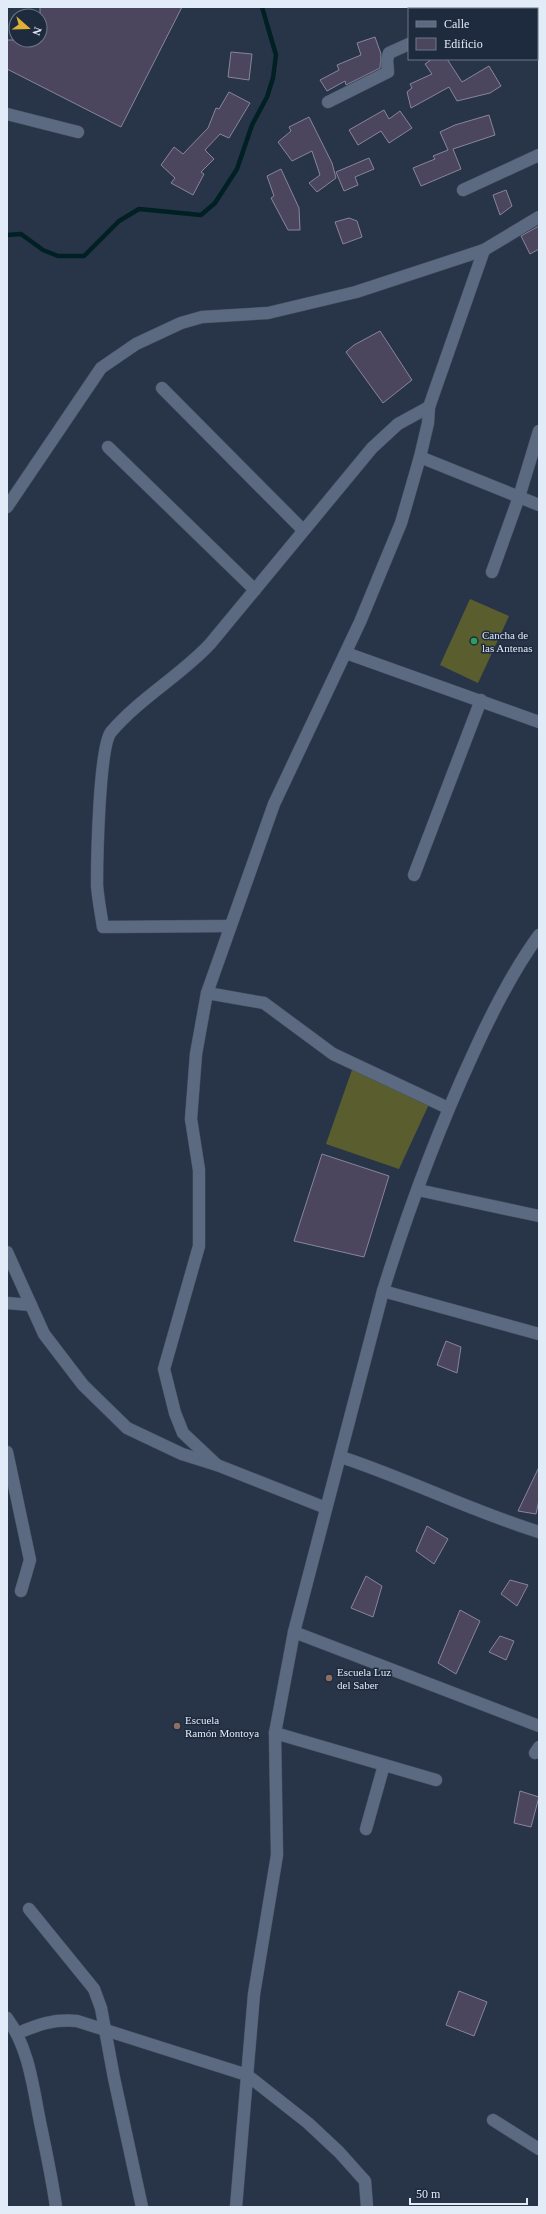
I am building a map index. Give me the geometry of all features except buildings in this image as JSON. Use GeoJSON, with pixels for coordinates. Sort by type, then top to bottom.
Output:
{"type":"FeatureCollection","features":[{"type":"Feature","properties":{"kind":"street"},"geometry":{"type":"LineString","coordinates":[[328,102],[388,72],[387,60],[389,54],[408,44]]}},
{"type":"Feature","properties":{"kind":"street"},"geometry":{"type":"LineString","coordinates":[[7,114],[78,132]]}},
{"type":"Feature","properties":{"kind":"street"},"geometry":{"type":"LineString","coordinates":[[463,190],[539,155]]}},
{"type":"Feature","properties":{"kind":"street"},"geometry":{"type":"LineString","coordinates":[[7,507],[101,368],[136,344],[188,321],[202,317],[268,313],[356,292],[484,250],[539,217]]}},
{"type":"Feature","properties":{"kind":"street"},"geometry":{"type":"LineString","coordinates":[[217,1465],[183,1433],[174,1413],[164,1369],[199,1246],[200,1170],[191,1119],[196,1054],[207,993],[229,926],[274,804],[346,653],[401,523],[420,457],[428,423],[429,407],[484,250]]}},
{"type":"Feature","properties":{"kind":"street"},"geometry":{"type":"LineString","coordinates":[[162,388],[303,530]]}},
{"type":"Feature","properties":{"kind":"street"},"geometry":{"type":"LineString","coordinates":[[229,926],[103,927],[97,886],[101,766],[110,734],[148,696],[191,664],[255,590],[372,448],[398,424],[429,407]]}},
{"type":"Feature","properties":{"kind":"street"},"geometry":{"type":"LineString","coordinates":[[492,572],[519,497],[539,431]]}},
{"type":"Feature","properties":{"kind":"street"},"geometry":{"type":"LineString","coordinates":[[108,447],[255,590]]}},
{"type":"Feature","properties":{"kind":"street"},"geometry":{"type":"LineString","coordinates":[[420,457],[539,505]]}},
{"type":"Feature","properties":{"kind":"street"},"geometry":{"type":"LineString","coordinates":[[346,653],[539,722]]}},
{"type":"Feature","properties":{"kind":"street"},"geometry":{"type":"LineString","coordinates":[[414,875],[481,700]]}},
{"type":"Feature","properties":{"kind":"street"},"geometry":{"type":"LineString","coordinates":[[236,2207],[254,1994],[277,1855],[275,1733],[294,1632],[341,1456],[382,1291],[400,1235],[448,1108],[491,1015],[519,962],[539,935]]}},
{"type":"Feature","properties":{"kind":"street"},"geometry":{"type":"LineString","coordinates":[[207,993],[264,1003],[333,1054],[448,1108]]}},
{"type":"Feature","properties":{"kind":"street"},"geometry":{"type":"LineString","coordinates":[[418,1190],[539,1216]]}},
{"type":"Feature","properties":{"kind":"street"},"geometry":{"type":"LineString","coordinates":[[7,1252],[44,1334],[82,1385],[128,1428],[182,1454],[217,1465],[326,1508]]}},
{"type":"Feature","properties":{"kind":"street"},"geometry":{"type":"LineString","coordinates":[[382,1291],[539,1334]]}},
{"type":"Feature","properties":{"kind":"street"},"geometry":{"type":"LineString","coordinates":[[7,1303],[31,1305]]}},
{"type":"Feature","properties":{"kind":"street"},"geometry":{"type":"LineString","coordinates":[[7,1452],[9,1469],[30,1560],[21,1591]]}},
{"type":"Feature","properties":{"kind":"street"},"geometry":{"type":"LineString","coordinates":[[341,1456],[388,1472],[499,1520],[539,1532]]}},
{"type":"Feature","properties":{"kind":"street"},"geometry":{"type":"LineString","coordinates":[[294,1632],[539,1726]]}},
{"type":"Feature","properties":{"kind":"street"},"geometry":{"type":"LineString","coordinates":[[275,1733],[436,1780]]}},
{"type":"Feature","properties":{"kind":"street"},"geometry":{"type":"LineString","coordinates":[[366,1829],[384,1765]]}},
{"type":"Feature","properties":{"kind":"street"},"geometry":{"type":"LineString","coordinates":[[29,1909],[94,1989],[101,2008],[104,2031],[142,2207]]}},
{"type":"Feature","properties":{"kind":"street"},"geometry":{"type":"LineString","coordinates":[[7,2018],[18,2033],[33,2085],[52,2179],[56,2207]]}},
{"type":"Feature","properties":{"kind":"street"},"geometry":{"type":"LineString","coordinates":[[18,2033],[40,2024],[58,2020],[78,2021],[104,2031],[247,2075],[308,2124],[339,2152],[365,2181],[367,2207]]}},
{"type":"Feature","properties":{"kind":"street"},"geometry":{"type":"LineString","coordinates":[[493,2120],[539,2149]]}},
{"type":"Feature","properties":{"kind":"green space","name":"Cancha de las Antenas"},"geometry":{"type":"Polygon","coordinates":[[[470,599],[509,616],[478,683],[440,665],[470,599]]]}},
{"type":"Feature","properties":{"kind":"green space"},"geometry":{"type":"Polygon","coordinates":[[[353,1067],[430,1102],[399,1169],[326,1144],[353,1067]]]}},
{"type":"Feature","properties":{"kind":"waterway"},"geometry":{"type":"LineString","coordinates":[[7,235],[21,234],[43,250],[58,256],[84,256],[119,221],[139,209],[201,215],[215,203],[237,169],[252,125],[267,97],[273,78],[276,55],[262,7]]}},
{"type":"Feature","properties":{"kind":"place","name":"Cancha de las Antenas"},"geometry":{"type":"Point","coordinates":[474,641]}},
{"type":"Feature","properties":{"kind":"place","name":"Escuela Luz del Saber"},"geometry":{"type":"Point","coordinates":[329,1678]}},
{"type":"Feature","properties":{"kind":"place","name":"Escuela Ramón Montoya"},"geometry":{"type":"Point","coordinates":[177,1726]}}]}
